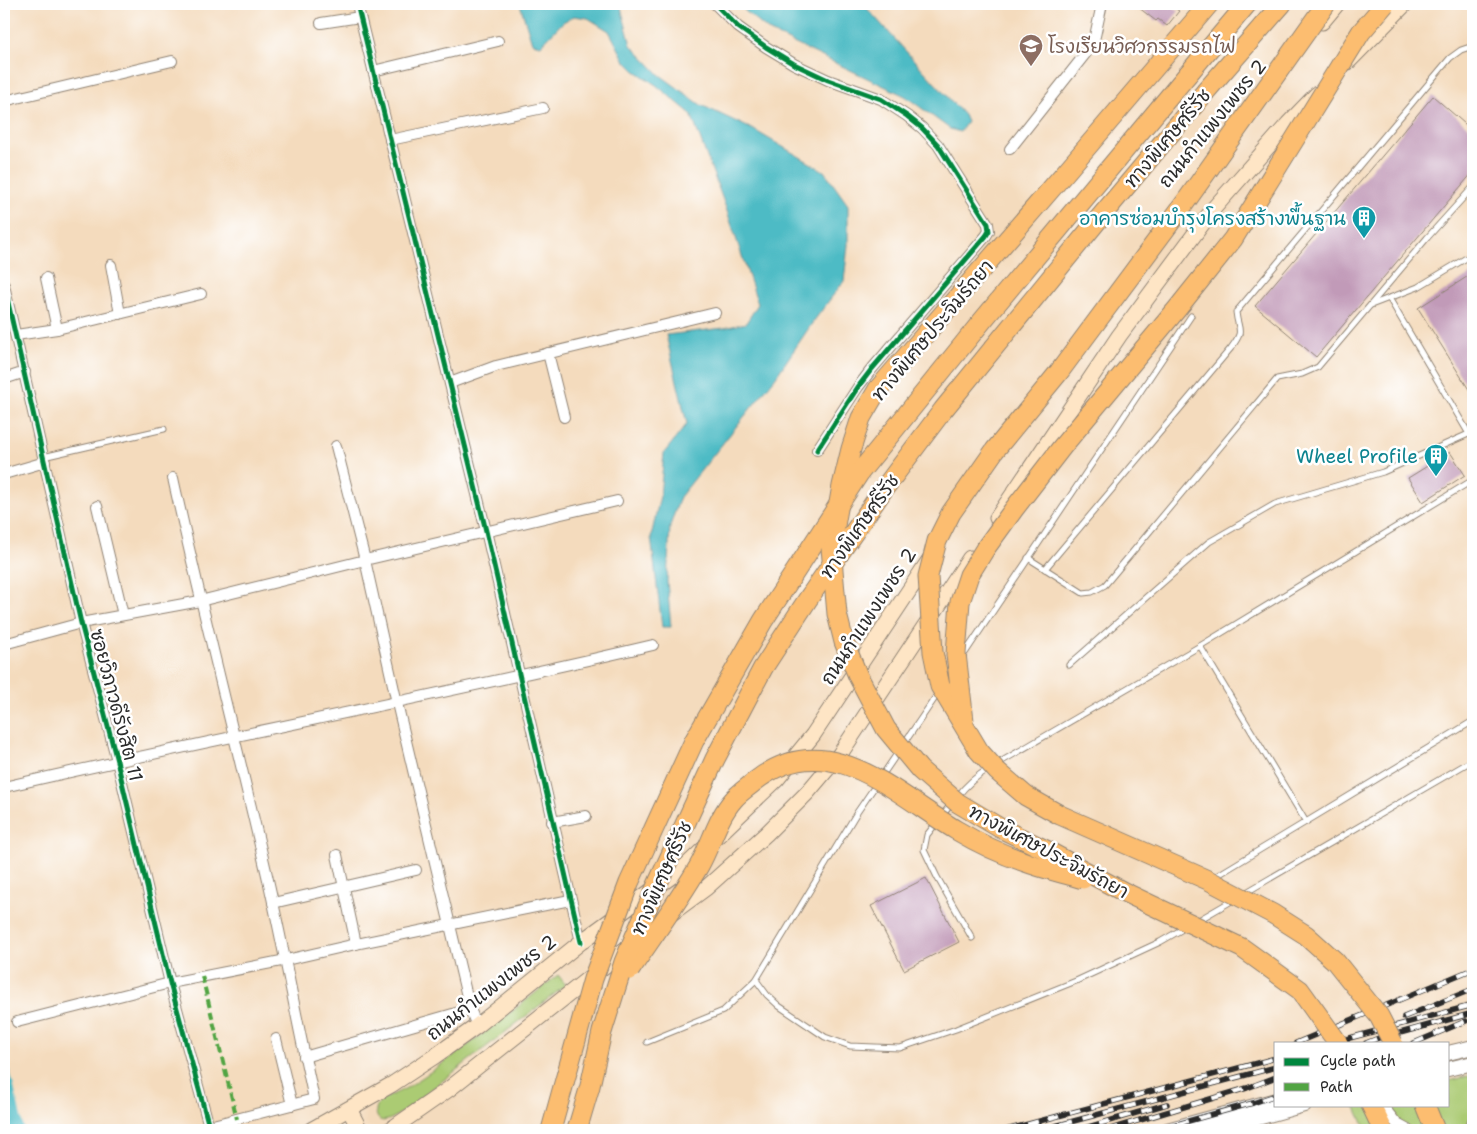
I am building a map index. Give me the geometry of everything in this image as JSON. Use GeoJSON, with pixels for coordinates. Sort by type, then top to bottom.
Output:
{"type":"FeatureCollection","features":[{"type":"Feature","properties":{"kind":"highway","name":"ทางพิเศษประจิมรัถยา"},"geometry":{"type":"LineString","coordinates":[[1209,4],[878,389],[861,418],[842,486],[830,548],[837,614],[844,642],[858,676],[886,729],[920,770],[958,803],[1000,828],[1046,850],[1124,892],[1242,948],[1300,990],[1337,1042]]}},
{"type":"Feature","properties":{"kind":"highway","name":"ทางพิเศษศรีรัช"},"geometry":{"type":"LineString","coordinates":[[551,1130],[594,979],[629,883],[694,741],[763,621],[860,472],[1110,166],[1247,4]]}},
{"type":"Feature","properties":{"kind":"highway","name":"ทางพิเศษศรีรัช"},"geometry":{"type":"LineString","coordinates":[[577,1130],[590,1086],[602,1032],[624,962],[715,758],[763,668],[808,598],[883,490],[954,395],[1156,149],[1282,4]]}},
{"type":"Feature","properties":{"kind":"highway","name":"ทางพิเศษประจิมรัถยา"},"geometry":{"type":"LineString","coordinates":[[1326,4],[1184,204],[1058,372],[971,483],[951,513],[937,541],[928,576],[933,652],[940,686],[979,751],[997,771],[1026,796],[1060,815],[1210,881],[1273,914],[1306,935],[1340,968],[1379,1016],[1392,1042]]}},
{"type":"Feature","properties":{"kind":"highway"},"geometry":{"type":"LineString","coordinates":[[965,727],[956,654],[960,602],[969,575],[1009,515],[1062,446],[1233,239],[1361,32],[1385,4]]}},
{"type":"Feature","properties":{"kind":"highway"},"geometry":{"type":"LineString","coordinates":[[617,989],[700,865],[717,827],[734,799],[765,774],[792,762],[806,759],[837,762],[860,769],[879,779],[956,830],[989,847],[1025,862],[1124,892]]}},
{"type":"Feature","properties":{"kind":"highway"},"geometry":{"type":"LineString","coordinates":[[1372,1106],[1392,1128]]}},
{"type":"Feature","properties":{"kind":"highway"},"geometry":{"type":"LineString","coordinates":[[1425,1106],[1435,1130]]}},
{"type":"Feature","properties":{"kind":"main road","name":"ถนนกำแพงเพชร 2"},"geometry":{"type":"LineString","coordinates":[[311,1130],[398,1080],[477,1026],[581,942],[687,865],[777,779],[813,735],[1094,310],[1198,171],[1268,84],[1337,4]]}},
{"type":"Feature","properties":{"kind":"main road"},"geometry":{"type":"LineString","coordinates":[[390,1130],[449,1089],[706,888],[766,834],[807,793],[840,754],[1119,336],[1214,208],[1288,124],[1405,4]]}},
{"type":"Feature","properties":{"kind":"main road"},"geometry":{"type":"LineString","coordinates":[[349,1109],[360,1130]]}},
{"type":"Feature","properties":{"kind":"street"},"geometry":{"type":"LineString","coordinates":[[357,4],[486,531],[581,942]]}},
{"type":"Feature","properties":{"kind":"street"},"geometry":{"type":"LineString","coordinates":[[715,4],[738,27],[794,64],[828,80],[881,99],[922,128],[938,145],[988,224],[989,232],[986,236],[858,387],[817,450]]}},
{"type":"Feature","properties":{"kind":"street"},"geometry":{"type":"LineString","coordinates":[[1010,149],[1090,48],[1102,4]]}},
{"type":"Feature","properties":{"kind":"street"},"geometry":{"type":"LineString","coordinates":[[321,23],[360,17]]}},
{"type":"Feature","properties":{"kind":"street"},"geometry":{"type":"LineString","coordinates":[[373,71],[498,41]]}},
{"type":"Feature","properties":{"kind":"street"},"geometry":{"type":"LineString","coordinates":[[4,101],[172,61]]}},
{"type":"Feature","properties":{"kind":"street"},"geometry":{"type":"LineString","coordinates":[[390,140],[543,108]]}},
{"type":"Feature","properties":{"kind":"street"},"geometry":{"type":"LineString","coordinates":[[111,265],[120,314]]}},
{"type":"Feature","properties":{"kind":"street"},"geometry":{"type":"LineString","coordinates":[[46,278],[57,329]]}},
{"type":"Feature","properties":{"kind":"street","name":"ซอยวิภาวดีรังสิต 11"},"geometry":{"type":"LineString","coordinates":[[4,285],[81,623],[117,761],[170,983],[209,1128]]}},
{"type":"Feature","properties":{"kind":"street"},"geometry":{"type":"LineString","coordinates":[[16,334],[57,329],[201,294]]}},
{"type":"Feature","properties":{"kind":"street"},"geometry":{"type":"LineString","coordinates":[[450,383],[496,366],[715,313]]}},
{"type":"Feature","properties":{"kind":"street"},"geometry":{"type":"LineString","coordinates":[[548,353],[564,417]]}},
{"type":"Feature","properties":{"kind":"street"},"geometry":{"type":"LineString","coordinates":[[4,379],[25,372]]}},
{"type":"Feature","properties":{"kind":"street"},"geometry":{"type":"LineString","coordinates":[[336,446],[365,560],[470,1009],[477,1026]]}},
{"type":"Feature","properties":{"kind":"street"},"geometry":{"type":"LineString","coordinates":[[4,474],[44,459]]}},
{"type":"Feature","properties":{"kind":"street"},"geometry":{"type":"LineString","coordinates":[[173,478],[200,601],[235,736],[286,960],[304,1057],[314,1099],[209,1128]]}},
{"type":"Feature","properties":{"kind":"street"},"geometry":{"type":"LineString","coordinates":[[4,644],[81,623],[200,601],[617,501]]}},
{"type":"Feature","properties":{"kind":"street"},"geometry":{"type":"LineString","coordinates":[[98,506],[123,615]]}},
{"type":"Feature","properties":{"kind":"street"},"geometry":{"type":"LineString","coordinates":[[4,787],[117,761],[520,677],[654,645]]}},
{"type":"Feature","properties":{"kind":"street"},"geometry":{"type":"LineString","coordinates":[[552,822],[586,816]]}},
{"type":"Feature","properties":{"kind":"street"},"geometry":{"type":"LineString","coordinates":[[337,855],[356,944]]}},
{"type":"Feature","properties":{"kind":"street"},"geometry":{"type":"LineString","coordinates":[[273,903],[416,870]]}},
{"type":"Feature","properties":{"kind":"street"},"geometry":{"type":"LineString","coordinates":[[17,1022],[170,983],[570,900]]}},
{"type":"Feature","properties":{"kind":"street"},"geometry":{"type":"LineString","coordinates":[[304,1057],[470,1009]]}},
{"type":"Feature","properties":{"kind":"street"},"geometry":{"type":"LineString","coordinates":[[276,1039],[292,1105]]}},
{"type":"Feature","properties":{"kind":"street"},"geometry":{"type":"LineString","coordinates":[[1450,1053],[1473,1047]]}},
{"type":"Feature","properties":{"kind":"street"},"geometry":{"type":"LineString","coordinates":[[1450,1069],[1473,1063]]}},
{"type":"Feature","properties":{"kind":"street"},"geometry":{"type":"LineString","coordinates":[[1167,1130],[1274,1101]]}},
{"type":"Feature","properties":{"kind":"street"},"geometry":{"type":"LineString","coordinates":[[1215,1130],[1300,1106]]}},
{"type":"Feature","properties":{"kind":"street"},"geometry":{"type":"LineString","coordinates":[[1382,1106],[1392,1128],[1408,1130]]}},
{"type":"Feature","properties":{"kind":"street"},"geometry":{"type":"LineString","coordinates":[[1469,1130],[1473,1121]]}},
{"type":"Feature","properties":{"kind":"lane"},"geometry":{"type":"LineString","coordinates":[[1045,568],[1232,348],[1240,337],[1236,312],[1450,58],[1461,50],[1473,46]]}},
{"type":"Feature","properties":{"kind":"lane"},"geometry":{"type":"LineString","coordinates":[[1028,558],[1083,594],[1092,592],[1105,585],[1277,379],[1302,374],[1318,366],[1473,187]]}},
{"type":"Feature","properties":{"kind":"lane"},"geometry":{"type":"LineString","coordinates":[[1371,304],[1418,287],[1473,254]]}},
{"type":"Feature","properties":{"kind":"lane"},"geometry":{"type":"LineString","coordinates":[[1069,665],[1209,542],[1275,504],[1382,472],[1471,433],[1389,298]]}},
{"type":"Feature","properties":{"kind":"lane"},"geometry":{"type":"LineString","coordinates":[[951,674],[1191,316]]}},
{"type":"Feature","properties":{"kind":"lane"},"geometry":{"type":"LineString","coordinates":[[44,459],[164,429]]}},
{"type":"Feature","properties":{"kind":"lane"},"geometry":{"type":"LineString","coordinates":[[972,938],[937,877],[924,850],[927,835],[966,785],[976,777],[1200,646],[1473,480]]}},
{"type":"Feature","properties":{"kind":"lane"},"geometry":{"type":"LineString","coordinates":[[1200,646],[1306,822]]}},
{"type":"Feature","properties":{"kind":"lane"},"geometry":{"type":"LineString","coordinates":[[647,1042],[723,1011],[756,980],[856,814],[945,682]]}},
{"type":"Feature","properties":{"kind":"lane"},"geometry":{"type":"LineString","coordinates":[[1218,875],[1473,721]]}},
{"type":"Feature","properties":{"kind":"lane"},"geometry":{"type":"LineString","coordinates":[[756,980],[767,995],[779,1006],[825,1037],[850,1046],[900,1048],[956,1029],[1076,981],[1160,942],[1473,760]]}},
{"type":"Feature","properties":{"kind":"green space"},"geometry":{"type":"Polygon","coordinates":[[[558,975],[566,985],[402,1112],[384,1121],[377,1117],[376,1111],[379,1103],[408,1087],[446,1061],[558,975]]]}},
{"type":"Feature","properties":{"kind":"green space"},"geometry":{"type":"Polygon","coordinates":[[[1473,1075],[1473,1130],[1366,1130],[1355,1106],[1450,1106],[1450,1081],[1473,1075]]]}},
{"type":"Feature","properties":{"kind":"water"},"geometry":{"type":"Polygon","coordinates":[[[520,4],[620,4],[631,45],[660,75],[701,105],[754,130],[824,171],[848,205],[848,245],[844,281],[775,378],[680,497],[670,526],[667,581],[671,627],[662,627],[651,537],[660,496],[664,453],[687,424],[666,335],[724,328],[746,323],[758,304],[726,208],[691,114],[656,85],[634,70],[625,61],[609,31],[588,18],[574,16],[563,22],[541,45],[532,43],[520,4]]]}},
{"type":"Feature","properties":{"kind":"water"},"geometry":{"type":"Polygon","coordinates":[[[740,4],[863,4],[964,115],[967,122],[960,132],[950,129],[905,96],[770,32],[745,11],[740,4]]]}},
{"type":"Feature","properties":{"kind":"building"},"geometry":{"type":"Polygon","coordinates":[[[1134,4],[1169,4],[1179,11],[1167,26],[1158,19],[1156,21],[1134,4]]]}},
{"type":"Feature","properties":{"kind":"building","name":"อาคารซ่อมบำรุงโครงสร้างพื้นฐาน"},"geometry":{"type":"Polygon","coordinates":[[[1433,96],[1473,131],[1473,172],[1316,357],[1255,306],[1433,96]]]}},
{"type":"Feature","properties":{"kind":"building"},"geometry":{"type":"Polygon","coordinates":[[[1473,273],[1473,396],[1418,308],[1473,273]]]}},
{"type":"Feature","properties":{"kind":"building","name":"Wheel Profile"},"geometry":{"type":"Polygon","coordinates":[[[1450,452],[1465,475],[1423,502],[1408,478],[1450,452]]]}},
{"type":"Feature","properties":{"kind":"building"},"geometry":{"type":"Polygon","coordinates":[[[926,878],[959,942],[904,970],[871,906],[926,878]]]}},
{"type":"Feature","properties":{"kind":"waterway"},"geometry":{"type":"LineString","coordinates":[[4,1075],[17,1130]]}},
{"type":"Feature","properties":{"kind":"railway"},"geometry":{"type":"LineString","coordinates":[[1298,1042],[1473,969]]}},
{"type":"Feature","properties":{"kind":"railway"},"geometry":{"type":"LineString","coordinates":[[1404,1017],[1473,989]]}},
{"type":"Feature","properties":{"kind":"railway"},"geometry":{"type":"LineString","coordinates":[[1335,1042],[1473,1005]]}},
{"type":"Feature","properties":{"kind":"railway"},"geometry":{"type":"LineString","coordinates":[[1389,1036],[1473,1013]]}},
{"type":"Feature","properties":{"kind":"railway"},"geometry":{"type":"LineString","coordinates":[[1416,1042],[1466,1021]]}},
{"type":"Feature","properties":{"kind":"railway"},"geometry":{"type":"LineString","coordinates":[[1369,1042],[1394,1032]]}},
{"type":"Feature","properties":{"kind":"railway"},"geometry":{"type":"LineString","coordinates":[[1006,1130],[1274,1059]]}},
{"type":"Feature","properties":{"kind":"railway"},"geometry":{"type":"LineString","coordinates":[[1040,1130],[1274,1068]]}},
{"type":"Feature","properties":{"kind":"railway"},"geometry":{"type":"LineString","coordinates":[[1107,1130],[1247,1088],[1274,1078]]}},
{"type":"Feature","properties":{"kind":"railway"},"geometry":{"type":"LineString","coordinates":[[1156,1130],[1274,1096]]}},
{"type":"Feature","properties":{"kind":"railway"},"geometry":{"type":"LineString","coordinates":[[1078,1130],[1167,1104]]}},
{"type":"Feature","properties":{"kind":"marked path"},"geometry":{"type":"LineString","coordinates":[[202,976],[237,1119]]}},
{"type":"Feature","properties":{"kind":"cycle path"},"geometry":{"type":"LineString","coordinates":[[357,4],[486,531],[581,942]]}},
{"type":"Feature","properties":{"kind":"cycle path"},"geometry":{"type":"LineString","coordinates":[[715,4],[738,27],[794,64],[828,80],[881,99],[922,128],[938,145],[988,224],[989,231],[986,236],[871,370],[817,450]]}},
{"type":"Feature","properties":{"kind":"cycle path"},"geometry":{"type":"LineString","coordinates":[[4,285],[81,623],[117,761],[170,983],[210,1130]]}},
{"type":"Feature","properties":{"kind":"place","name":"โรงเรียนวิศวกรรมรถไฟ"},"geometry":{"type":"Point","coordinates":[1031,67]}},
{"type":"Feature","properties":{"kind":"place","name":"อาคารซ่อมบำรุงโครงสร้างพื้นฐาน"},"geometry":{"type":"Point","coordinates":[1364,239]}},
{"type":"Feature","properties":{"kind":"place","name":"Wheel Profile"},"geometry":{"type":"Point","coordinates":[1436,477]}}]}
